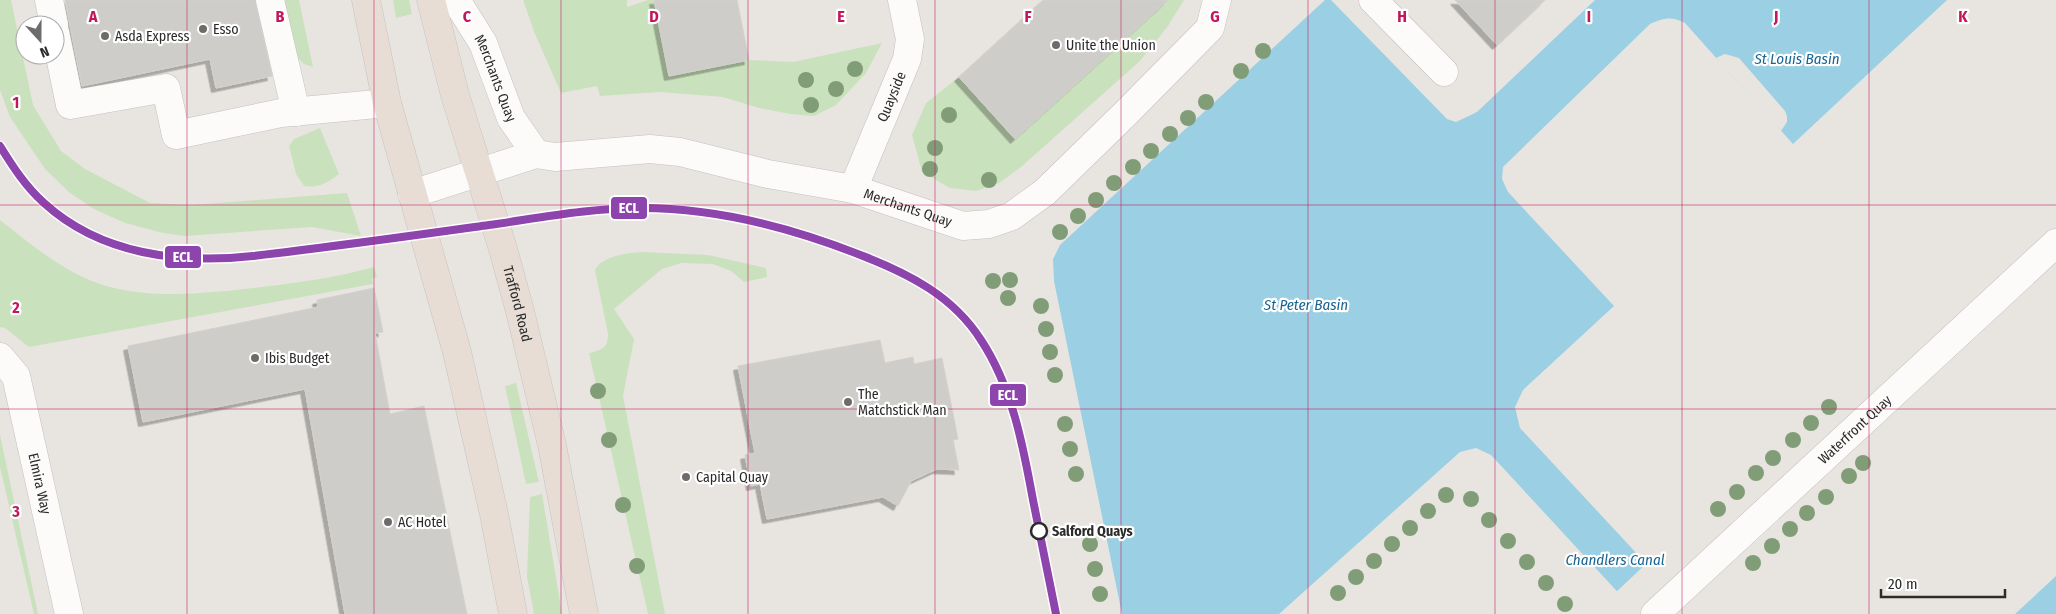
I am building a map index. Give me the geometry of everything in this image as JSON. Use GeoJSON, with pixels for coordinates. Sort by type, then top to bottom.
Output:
{"type":"FeatureCollection","features":[{"type":"Feature","properties":{"kind":"highway"},"geometry":{"type":"LineString","coordinates":[[366,0],[387,103],[458,352],[494,514],[513,614]]}},
{"type":"Feature","properties":{"kind":"highway","name":"Trafford Road"},"geometry":{"type":"LineString","coordinates":[[431,0],[456,95],[511,277],[552,444],[584,614]]}},
{"type":"Feature","properties":{"kind":"street"},"geometry":{"type":"LineString","coordinates":[[49,0],[52,15]]}},
{"type":"Feature","properties":{"kind":"street"},"geometry":{"type":"LineString","coordinates":[[270,0],[296,112]]}},
{"type":"Feature","properties":{"kind":"street","name":"Merchants Quay"},"geometry":{"type":"LineString","coordinates":[[456,0],[484,43],[511,118],[536,154]]}},
{"type":"Feature","properties":{"kind":"street","name":"Quayside"},"geometry":{"type":"LineString","coordinates":[[853,190],[907,59],[910,39],[902,0]]}},
{"type":"Feature","properties":{"kind":"street","name":"Merchants Quay"},"geometry":{"type":"LineString","coordinates":[[412,194],[536,154],[555,157],[650,149],[680,152],[768,174],[853,190],[962,226],[989,224],[1012,216],[1045,192],[1210,28],[1217,0]]}},
{"type":"Feature","properties":{"kind":"street"},"geometry":{"type":"LineString","coordinates":[[1373,0],[1444,72]]}},
{"type":"Feature","properties":{"kind":"street"},"geometry":{"type":"LineString","coordinates":[[62,65],[70,105],[166,88],[176,135],[281,113],[387,103]]}},
{"type":"Feature","properties":{"kind":"street","name":"Waterfront Quay"},"geometry":{"type":"LineString","coordinates":[[1655,614],[2056,243]]}},
{"type":"Feature","properties":{"kind":"street","name":"Elmira Way"},"geometry":{"type":"LineString","coordinates":[[0,357],[16,376],[69,614]]}},
{"type":"Feature","properties":{"kind":"green space"},"geometry":{"type":"Polygon","coordinates":[[[0,0],[11,0],[15,19],[15,65],[25,65],[33,105],[61,151],[85,169],[150,203],[192,205],[347,193],[361,236],[312,227],[185,236],[163,233],[125,223],[94,209],[70,193],[45,169],[10,117],[0,90],[0,0]]]}},
{"type":"Feature","properties":{"kind":"green space"},"geometry":{"type":"Polygon","coordinates":[[[283,0],[299,0],[313,67],[304,64],[294,54],[283,0]]]}},
{"type":"Feature","properties":{"kind":"green space"},"geometry":{"type":"Polygon","coordinates":[[[393,0],[409,0],[412,14],[396,18],[393,0]]]}},
{"type":"Feature","properties":{"kind":"green space"},"geometry":{"type":"Polygon","coordinates":[[[523,0],[627,0],[627,7],[648,0],[654,0],[670,76],[749,60],[793,62],[882,43],[866,73],[836,105],[814,116],[759,108],[723,97],[660,92],[600,96],[597,86],[561,93],[535,34],[523,0]]]}},
{"type":"Feature","properties":{"kind":"green space"},"geometry":{"type":"Polygon","coordinates":[[[1141,0],[1184,0],[1168,26],[1140,61],[1021,167],[999,183],[976,191],[950,188],[922,172],[912,135],[926,103],[959,77],[1015,139],[1153,14],[1141,0]]]}},
{"type":"Feature","properties":{"kind":"green space"},"geometry":{"type":"Polygon","coordinates":[[[320,128],[339,174],[323,184],[304,186],[296,174],[289,146],[294,139],[320,128]]]}},
{"type":"Feature","properties":{"kind":"green space"},"geometry":{"type":"Polygon","coordinates":[[[0,220],[38,250],[65,268],[95,282],[128,291],[164,294],[218,292],[315,280],[374,267],[377,277],[372,279],[373,284],[29,347],[5,328],[0,327],[0,220]]]}},
{"type":"Feature","properties":{"kind":"green space"},"geometry":{"type":"Polygon","coordinates":[[[642,252],[708,255],[766,268],[767,277],[744,282],[731,271],[713,264],[682,263],[662,269],[614,309],[634,339],[623,396],[665,614],[648,614],[589,353],[603,348],[608,339],[595,270],[598,265],[609,258],[622,254],[642,252]]]}},
{"type":"Feature","properties":{"kind":"green space"},"geometry":{"type":"Polygon","coordinates":[[[516,383],[539,482],[526,484],[505,386],[516,383]]]}},
{"type":"Feature","properties":{"kind":"green space"},"geometry":{"type":"Polygon","coordinates":[[[0,435],[38,614],[34,614],[0,467],[0,435]]]}},
{"type":"Feature","properties":{"kind":"green space"},"geometry":{"type":"Polygon","coordinates":[[[542,494],[562,614],[534,614],[527,577],[530,497],[542,494]]]}},
{"type":"Feature","properties":{"kind":"water","name":"St Peter Basin"},"geometry":{"type":"Polygon","coordinates":[[[1325,0],[1331,0],[1447,119],[1456,122],[1477,112],[1595,0],[1947,0],[1793,144],[1685,23],[1671,19],[1655,22],[1650,24],[1503,167],[1502,179],[1508,192],[1614,306],[1523,390],[1515,407],[1520,428],[1693,614],[1638,614],[1491,455],[1476,448],[1460,452],[1279,614],[1122,614],[1054,281],[1053,259],[1060,245],[1325,0]]]}},
{"type":"Feature","properties":{"kind":"water"},"geometry":{"type":"Polygon","coordinates":[[[2056,576],[2056,614],[2015,614],[2056,576]]]}},
{"type":"Feature","properties":{"kind":"pier"},"geometry":{"type":"Polygon","coordinates":[[[1725,54],[1739,58],[1785,111],[1787,122],[1781,131],[1716,58],[1725,54]]]}},
{"type":"Feature","properties":{"kind":"pier"},"geometry":{"type":"Polygon","coordinates":[[[1648,562],[1696,614],[1634,614],[1615,593],[1648,562]]]}},
{"type":"Feature","properties":{"kind":"building","name":"Esso"},"geometry":{"type":"Polygon","coordinates":[[[65,0],[255,0],[272,76],[216,88],[210,59],[82,86],[65,0]]]}},
{"type":"Feature","properties":{"kind":"building"},"geometry":{"type":"Polygon","coordinates":[[[654,0],[737,0],[749,60],[669,76],[654,0]]]}},
{"type":"Feature","properties":{"kind":"building","name":"Unite the Union"},"geometry":{"type":"Polygon","coordinates":[[[1043,0],[1168,0],[1015,139],[959,77],[1043,0]]]}},
{"type":"Feature","properties":{"kind":"building"},"geometry":{"type":"Polygon","coordinates":[[[1455,0],[1545,0],[1497,45],[1455,0]]]}},
{"type":"Feature","properties":{"kind":"building"},"geometry":{"type":"Polygon","coordinates":[[[374,288],[383,332],[375,333],[390,414],[424,406],[467,614],[345,614],[305,389],[143,422],[128,346],[318,307],[317,300],[374,288]]]}},
{"type":"Feature","properties":{"kind":"building","name":"The Matchstick Man"},"geometry":{"type":"Polygon","coordinates":[[[880,340],[885,363],[913,357],[914,364],[942,358],[958,439],[953,440],[959,470],[937,469],[911,481],[898,506],[883,497],[767,519],[760,484],[751,486],[745,455],[755,453],[738,366],[880,340]]]}},
{"type":"Feature","properties":{"kind":"transit line","name":"ECL"},"geometry":{"type":"LineString","coordinates":[[0,146],[31,190],[66,221],[116,245],[142,252],[170,256],[198,258],[253,256],[565,214],[641,208],[698,212],[754,222],[809,237],[880,263],[929,288],[943,299],[970,324],[992,358],[1015,417],[1056,614]]}},
{"type":"Feature","properties":{"kind":"place","name":"Esso"},"geometry":{"type":"Point","coordinates":[203,29]}},
{"type":"Feature","properties":{"kind":"place","name":"Asda Express"},"geometry":{"type":"Point","coordinates":[105,36]}},
{"type":"Feature","properties":{"kind":"place","name":"Unite the Union"},"geometry":{"type":"Point","coordinates":[1056,45]}},
{"type":"Feature","properties":{"kind":"place","name":"Ibis Budget"},"geometry":{"type":"Point","coordinates":[255,358]}},
{"type":"Feature","properties":{"kind":"place","name":"The Matchstick Man"},"geometry":{"type":"Point","coordinates":[848,402]}},
{"type":"Feature","properties":{"kind":"place","name":"Capital Quay"},"geometry":{"type":"Point","coordinates":[686,477]}},
{"type":"Feature","properties":{"kind":"place","name":"AC Hotel"},"geometry":{"type":"Point","coordinates":[388,522]}},
{"type":"Feature","properties":{"kind":"place","name":"Salford Quays"},"geometry":{"type":"Point","coordinates":[1039,531]}},
{"type":"Feature","properties":{"kind":"water label","name":"St Louis Basin"},"geometry":{"type":"Point","coordinates":[1797,59]}},
{"type":"Feature","properties":{"kind":"water label","name":"Chandlers Canal"},"geometry":{"type":"Point","coordinates":[1615,560]}}]}
